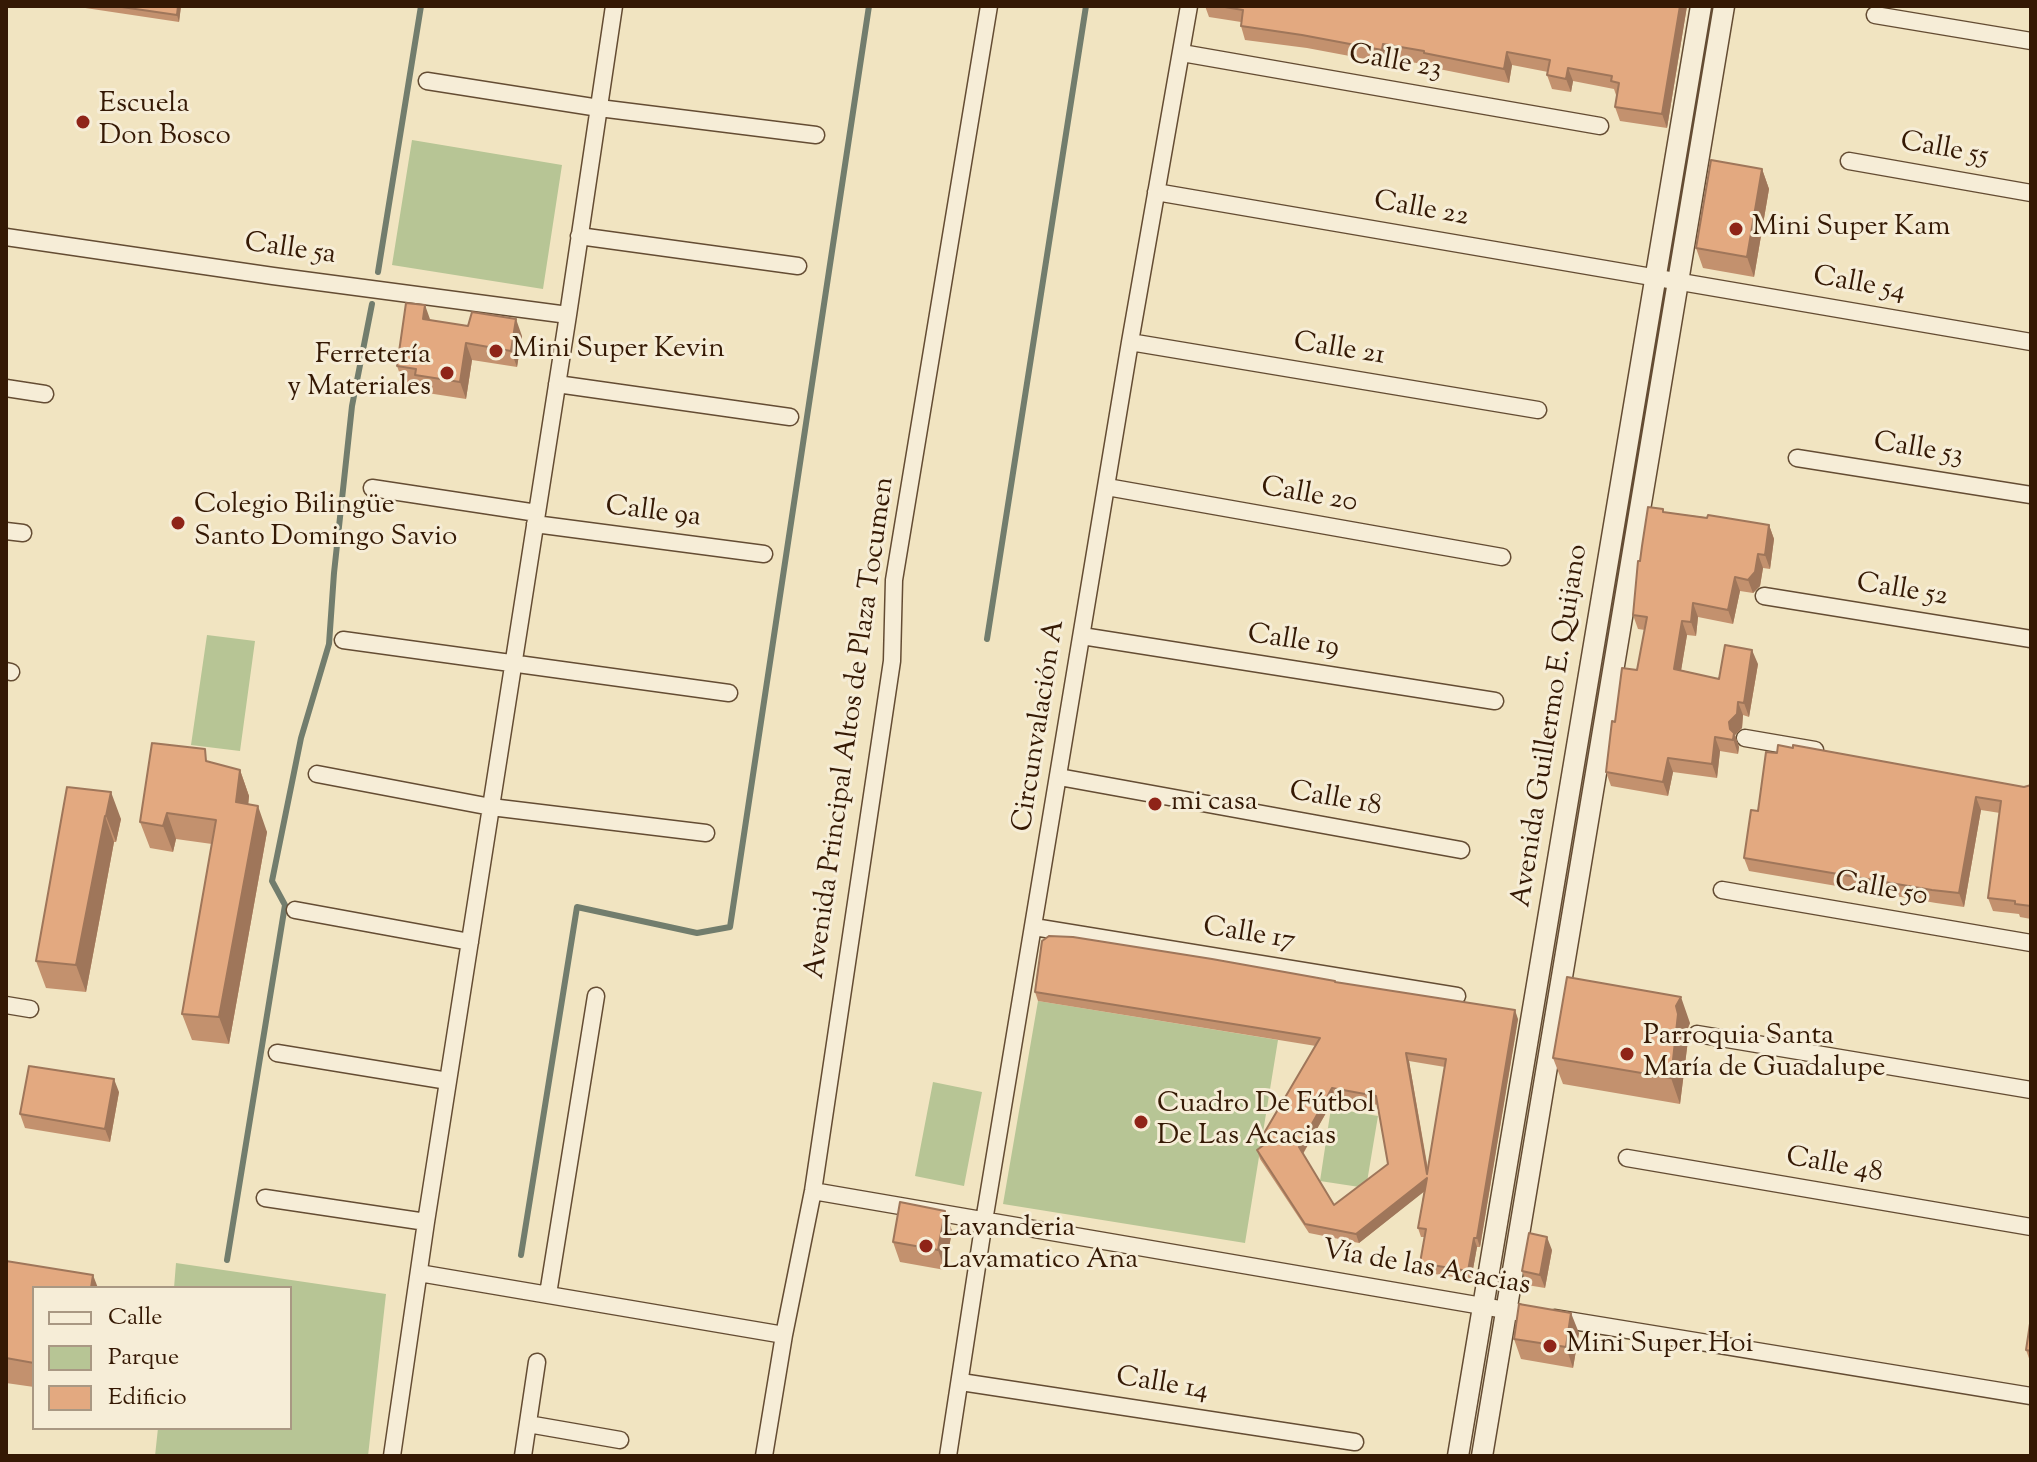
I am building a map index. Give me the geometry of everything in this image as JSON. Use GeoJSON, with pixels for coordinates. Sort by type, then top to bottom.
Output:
{"type":"FeatureCollection","features":[{"type":"Feature","properties":{"kind":"street"},"geometry":{"type":"LineString","coordinates":[[392,1456],[614,6]]}},
{"type":"Feature","properties":{"kind":"street","name":"Avenida Principal Altos de Plaza Tocumen"},"geometry":{"type":"LineString","coordinates":[[764,1456],[813,1191],[892,661],[894,580],[989,6]]}},
{"type":"Feature","properties":{"kind":"street","name":"Circunvalación A"},"geometry":{"type":"LineString","coordinates":[[948,1456],[1130,342],[1189,6]]}},
{"type":"Feature","properties":{"kind":"street","name":"Avenida Guillermo E. Quijano"},"geometry":{"type":"LineString","coordinates":[[1458,1456],[1701,6]]}},
{"type":"Feature","properties":{"kind":"street","name":"Avenida Guillermo E. Quijano"},"geometry":{"type":"LineString","coordinates":[[1482,1456],[1724,6]]}},
{"type":"Feature","properties":{"kind":"street"},"geometry":{"type":"LineString","coordinates":[[1875,15],[2031,41]]}},
{"type":"Feature","properties":{"kind":"street","name":"Calle 23"},"geometry":{"type":"LineString","coordinates":[[1182,53],[1600,126]]}},
{"type":"Feature","properties":{"kind":"street"},"geometry":{"type":"LineString","coordinates":[[427,81],[599,108],[816,135]]}},
{"type":"Feature","properties":{"kind":"street","name":"Calle 55"},"geometry":{"type":"LineString","coordinates":[[1849,161],[2031,193]]}},
{"type":"Feature","properties":{"kind":"street","name":"Calle 22"},"geometry":{"type":"LineString","coordinates":[[1156,192],[1678,281]]}},
{"type":"Feature","properties":{"kind":"street"},"geometry":{"type":"LineString","coordinates":[[579,236],[798,266]]}},
{"type":"Feature","properties":{"kind":"street","name":"Calle 5a"},"geometry":{"type":"LineString","coordinates":[[6,237],[568,315]]}},
{"type":"Feature","properties":{"kind":"street","name":"Calle 54"},"geometry":{"type":"LineString","coordinates":[[1678,281],[2031,342]]}},
{"type":"Feature","properties":{"kind":"street","name":"Calle 21"},"geometry":{"type":"LineString","coordinates":[[1130,342],[1538,410]]}},
{"type":"Feature","properties":{"kind":"street"},"geometry":{"type":"LineString","coordinates":[[557,384],[790,417]]}},
{"type":"Feature","properties":{"kind":"street"},"geometry":{"type":"LineString","coordinates":[[6,388],[45,394]]}},
{"type":"Feature","properties":{"kind":"street","name":"Calle 53"},"geometry":{"type":"LineString","coordinates":[[1797,458],[2031,495]]}},
{"type":"Feature","properties":{"kind":"street","name":"Calle 20"},"geometry":{"type":"LineString","coordinates":[[1107,487],[1502,557]]}},
{"type":"Feature","properties":{"kind":"street","name":"Calle 9a"},"geometry":{"type":"LineString","coordinates":[[372,488],[764,554]]}},
{"type":"Feature","properties":{"kind":"street"},"geometry":{"type":"LineString","coordinates":[[6,531],[23,533]]}},
{"type":"Feature","properties":{"kind":"street","name":"Calle 52"},"geometry":{"type":"LineString","coordinates":[[1764,596],[2031,639]]}},
{"type":"Feature","properties":{"kind":"street"},"geometry":{"type":"LineString","coordinates":[[1602,597],[1625,601]]}},
{"type":"Feature","properties":{"kind":"street","name":"Calle 19"},"geometry":{"type":"LineString","coordinates":[[1082,636],[1495,701]]}},
{"type":"Feature","properties":{"kind":"street"},"geometry":{"type":"LineString","coordinates":[[343,640],[729,693]]}},
{"type":"Feature","properties":{"kind":"street"},"geometry":{"type":"LineString","coordinates":[[1745,738],[1836,754]]}},
{"type":"Feature","properties":{"kind":"street"},"geometry":{"type":"LineString","coordinates":[[317,774],[491,807],[706,833]]}},
{"type":"Feature","properties":{"kind":"street","name":"Calle 18"},"geometry":{"type":"LineString","coordinates":[[1059,777],[1461,850]]}},
{"type":"Feature","properties":{"kind":"street","name":"Calle 50"},"geometry":{"type":"LineString","coordinates":[[1722,890],[2031,943]]}},
{"type":"Feature","properties":{"kind":"street"},"geometry":{"type":"LineString","coordinates":[[295,910],[470,942]]}},
{"type":"Feature","properties":{"kind":"street","name":"Calle 17"},"geometry":{"type":"LineString","coordinates":[[1034,927],[1457,996]]}},
{"type":"Feature","properties":{"kind":"street"},"geometry":{"type":"LineString","coordinates":[[1545,938],[1568,942]]}},
{"type":"Feature","properties":{"kind":"street"},"geometry":{"type":"LineString","coordinates":[[548,1294],[596,996]]}},
{"type":"Feature","properties":{"kind":"street"},"geometry":{"type":"LineString","coordinates":[[6,1005],[30,1009]]}},
{"type":"Feature","properties":{"kind":"street"},"geometry":{"type":"LineString","coordinates":[[1697,1034],[2031,1090]]}},
{"type":"Feature","properties":{"kind":"street"},"geometry":{"type":"LineString","coordinates":[[277,1053],[448,1081]]}},
{"type":"Feature","properties":{"kind":"street","name":"Calle 48"},"geometry":{"type":"LineString","coordinates":[[1627,1158],[2031,1227]]}},
{"type":"Feature","properties":{"kind":"street","name":"Vía de las Acacias"},"geometry":{"type":"LineString","coordinates":[[813,1191],[2031,1396]]}},
{"type":"Feature","properties":{"kind":"street"},"geometry":{"type":"LineString","coordinates":[[265,1198],[426,1222]]}},
{"type":"Feature","properties":{"kind":"street"},"geometry":{"type":"LineString","coordinates":[[419,1273],[784,1335]]}},
{"type":"Feature","properties":{"kind":"street"},"geometry":{"type":"LineString","coordinates":[[523,1456],[537,1362]]}},
{"type":"Feature","properties":{"kind":"street","name":"Calle 14"},"geometry":{"type":"LineString","coordinates":[[961,1382],[1355,1442]]}},
{"type":"Feature","properties":{"kind":"street"},"geometry":{"type":"LineString","coordinates":[[528,1424],[620,1440]]}},
{"type":"Feature","properties":{"kind":"green space"},"geometry":{"type":"Polygon","coordinates":[[[412,140],[562,165],[543,289],[392,265],[412,140]]]}},
{"type":"Feature","properties":{"kind":"green space"},"geometry":{"type":"Polygon","coordinates":[[[207,635],[255,641],[240,751],[191,745],[207,635]]]}},
{"type":"Feature","properties":{"kind":"green space","name":"Cuadro De Fútbol De Las Acacias"},"geometry":{"type":"Polygon","coordinates":[[[1038,1001],[1278,1040],[1245,1243],[1003,1204],[1038,1001]]]}},
{"type":"Feature","properties":{"kind":"green space"},"geometry":{"type":"Polygon","coordinates":[[[933,1082],[982,1092],[964,1186],[915,1176],[933,1082]]]}},
{"type":"Feature","properties":{"kind":"green space"},"geometry":{"type":"Polygon","coordinates":[[[1331,1108],[1378,1116],[1366,1188],[1320,1181],[1331,1108]]]}},
{"type":"Feature","properties":{"kind":"green space"},"geometry":{"type":"Polygon","coordinates":[[[176,1263],[386,1294],[368,1456],[155,1456],[158,1430],[292,1430],[292,1286],[174,1286],[176,1263]]]}},
{"type":"Feature","properties":{"kind":"building"},"geometry":{"type":"Polygon","coordinates":[[[115,6],[178,6],[177,15],[115,6]]]}},
{"type":"Feature","properties":{"kind":"building"},"geometry":{"type":"Polygon","coordinates":[[[1219,6],[1680,6],[1662,114],[1615,107],[1619,83],[1611,81],[1612,76],[1568,68],[1566,79],[1547,75],[1550,60],[1507,52],[1504,69],[1383,44],[1382,50],[1241,26],[1243,10],[1219,6]]]}},
{"type":"Feature","properties":{"kind":"building","name":"Mini Super Kam"},"geometry":{"type":"Polygon","coordinates":[[[1711,160],[1762,169],[1747,257],[1696,248],[1711,160]]]}},
{"type":"Feature","properties":{"kind":"building"},"geometry":{"type":"Polygon","coordinates":[[[406,303],[425,305],[423,319],[468,326],[472,312],[516,319],[511,351],[466,343],[460,382],[415,375],[416,369],[397,366],[406,303]]]}},
{"type":"Feature","properties":{"kind":"building"},"geometry":{"type":"Polygon","coordinates":[[[1648,507],[1663,509],[1663,512],[1707,518],[1708,515],[1769,525],[1765,555],[1758,554],[1755,572],[1748,580],[1735,577],[1728,610],[1693,603],[1691,622],[1682,621],[1674,669],[1719,679],[1725,645],[1752,650],[1744,703],[1738,702],[1737,714],[1729,722],[1734,733],[1733,740],[1715,737],[1712,764],[1668,758],[1663,782],[1606,772],[1622,668],[1637,670],[1647,617],[1633,615],[1638,561],[1648,507]]]}},
{"type":"Feature","properties":{"kind":"building"},"geometry":{"type":"Polygon","coordinates":[[[152,743],[205,749],[206,761],[240,770],[236,802],[258,806],[219,1017],[182,1014],[216,820],[167,813],[163,826],[140,822],[152,743]]]}},
{"type":"Feature","properties":{"kind":"building"},"geometry":{"type":"Polygon","coordinates":[[[1778,745],[1793,748],[1793,745],[2024,787],[2031,785],[2031,906],[1988,898],[2001,801],[1976,797],[1959,893],[1744,858],[1751,810],[1758,811],[1766,752],[1777,753],[1778,745]]]}},
{"type":"Feature","properties":{"kind":"building"},"geometry":{"type":"Polygon","coordinates":[[[67,787],[111,792],[76,965],[36,961],[67,787]]]}},
{"type":"Feature","properties":{"kind":"building"},"geometry":{"type":"Polygon","coordinates":[[[1049,936],[1073,937],[1515,1010],[1477,1238],[1474,1238],[1468,1271],[1420,1263],[1426,1229],[1418,1228],[1427,1178],[1356,1234],[1305,1224],[1257,1150],[1265,1144],[1260,1140],[1320,1038],[1035,992],[1042,941],[1049,936]],[[1406,1053],[1427,1174],[1446,1059],[1406,1053]],[[1332,1088],[1299,1147],[1334,1205],[1388,1164],[1376,1096],[1332,1088]]]}},
{"type":"Feature","properties":{"kind":"building","name":"Parroquia Santa María de Guadalupe"},"geometry":{"type":"Polygon","coordinates":[[[1567,977],[1681,997],[1676,1006],[1678,1014],[1671,1078],[1553,1058],[1567,977]]]}},
{"type":"Feature","properties":{"kind":"building"},"geometry":{"type":"Polygon","coordinates":[[[29,1066],[114,1079],[105,1129],[20,1114],[29,1066]]]}},
{"type":"Feature","properties":{"kind":"building"},"geometry":{"type":"Polygon","coordinates":[[[900,1202],[945,1211],[938,1250],[893,1242],[900,1202]]]}},
{"type":"Feature","properties":{"kind":"building"},"geometry":{"type":"Polygon","coordinates":[[[1529,1233],[1547,1237],[1540,1275],[1522,1271],[1529,1233]]]}},
{"type":"Feature","properties":{"kind":"building"},"geometry":{"type":"Polygon","coordinates":[[[6,1261],[93,1275],[91,1286],[32,1286],[32,1363],[6,1358],[6,1261]]]}},
{"type":"Feature","properties":{"kind":"building"},"geometry":{"type":"Polygon","coordinates":[[[1519,1304],[1571,1313],[1566,1347],[1514,1339],[1519,1304]]]}},
{"type":"Feature","properties":{"kind":"building"},"geometry":{"type":"Polygon","coordinates":[[[2031,1317],[2031,1351],[2026,1350],[2031,1317]]]}},
{"type":"Feature","properties":{"kind":"waterway"},"geometry":{"type":"LineString","coordinates":[[378,272],[421,6]]}},
{"type":"Feature","properties":{"kind":"waterway"},"geometry":{"type":"LineString","coordinates":[[521,1255],[577,907],[697,933],[730,927],[869,6]]}},
{"type":"Feature","properties":{"kind":"waterway"},"geometry":{"type":"LineString","coordinates":[[987,639],[1086,6]]}},
{"type":"Feature","properties":{"kind":"waterway"},"geometry":{"type":"LineString","coordinates":[[227,1260],[285,905],[272,881],[301,738],[329,644],[352,406],[372,304]]}},
{"type":"Feature","properties":{"kind":"place","name":"Escuela Don Bosco"},"geometry":{"type":"Point","coordinates":[83,122]}},
{"type":"Feature","properties":{"kind":"place","name":"Mini Super Kam"},"geometry":{"type":"Point","coordinates":[1736,229]}},
{"type":"Feature","properties":{"kind":"place","name":"Mini Super Kevin"},"geometry":{"type":"Point","coordinates":[496,351]}},
{"type":"Feature","properties":{"kind":"place","name":"Ferretería y Materiales"},"geometry":{"type":"Point","coordinates":[447,373]}},
{"type":"Feature","properties":{"kind":"place","name":"Colegio Bilingüe Santo Domingo Savio"},"geometry":{"type":"Point","coordinates":[178,523]}},
{"type":"Feature","properties":{"kind":"place","name":"mi casa"},"geometry":{"type":"Point","coordinates":[1155,804]}},
{"type":"Feature","properties":{"kind":"place","name":"Parroquia Santa María de Guadalupe"},"geometry":{"type":"Point","coordinates":[1627,1054]}},
{"type":"Feature","properties":{"kind":"place","name":"Cuadro De Fútbol De Las Acacias"},"geometry":{"type":"Point","coordinates":[1141,1122]}},
{"type":"Feature","properties":{"kind":"place","name":"Lavanderia Lavamatico Ana"},"geometry":{"type":"Point","coordinates":[926,1246]}},
{"type":"Feature","properties":{"kind":"place","name":"Mini Super Hoi"},"geometry":{"type":"Point","coordinates":[1550,1346]}}]}
